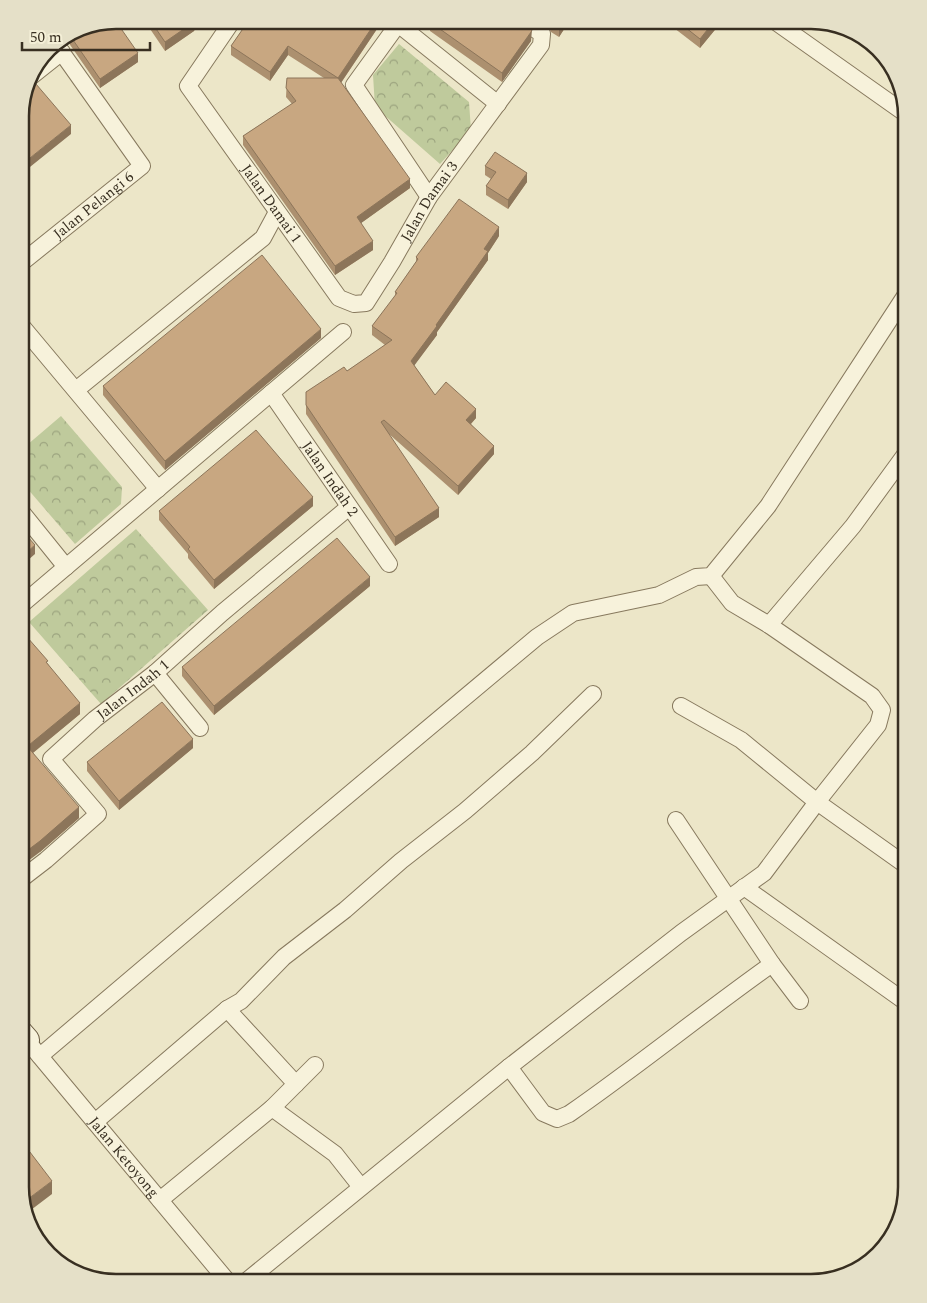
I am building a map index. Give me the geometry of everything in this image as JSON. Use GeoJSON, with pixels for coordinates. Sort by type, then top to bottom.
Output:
{"type":"FeatureCollection","features":[{"type":"Feature","properties":{"kind":"street","name":"Jalan Damai 1"},"geometry":{"type":"LineString","coordinates":[[227,29],[188,86],[339,298],[354,304],[366,303]]}},
{"type":"Feature","properties":{"kind":"street"},"geometry":{"type":"LineString","coordinates":[[394,29],[354,85],[429,197]]}},
{"type":"Feature","properties":{"kind":"street"},"geometry":{"type":"LineString","coordinates":[[407,29],[498,104]]}},
{"type":"Feature","properties":{"kind":"street","name":"Jalan Damai 3"},"geometry":{"type":"LineString","coordinates":[[366,303],[429,197],[541,45],[542,34],[534,29]]}},
{"type":"Feature","properties":{"kind":"street"},"geometry":{"type":"LineString","coordinates":[[786,29],[898,108]]}},
{"type":"Feature","properties":{"kind":"street","name":"Jalan Pelangi 6"},"geometry":{"type":"LineString","coordinates":[[29,257],[142,166],[60,49]]}},
{"type":"Feature","properties":{"kind":"street"},"geometry":{"type":"LineString","coordinates":[[76,390],[263,238],[277,212]]}},
{"type":"Feature","properties":{"kind":"street"},"geometry":{"type":"LineString","coordinates":[[29,1041],[310,827],[537,637],[573,613],[659,595],[696,577],[711,576],[768,506],[898,307]]}},
{"type":"Feature","properties":{"kind":"street"},"geometry":{"type":"LineString","coordinates":[[29,598],[343,332]]}},
{"type":"Feature","properties":{"kind":"street"},"geometry":{"type":"LineString","coordinates":[[29,335],[158,490]]}},
{"type":"Feature","properties":{"kind":"street","name":"Jalan Indah 2"},"geometry":{"type":"LineString","coordinates":[[271,393],[388,564]]}},
{"type":"Feature","properties":{"kind":"street"},"geometry":{"type":"LineString","coordinates":[[768,625],[853,526],[898,464]]}},
{"type":"Feature","properties":{"kind":"street","name":"Jalan Indah 1"},"geometry":{"type":"LineString","coordinates":[[29,873],[98,814],[51,759],[95,719],[155,673],[222,613],[349,507]]}},
{"type":"Feature","properties":{"kind":"street"},"geometry":{"type":"LineString","coordinates":[[29,521],[66,567]]}},
{"type":"Feature","properties":{"kind":"street"},"geometry":{"type":"LineString","coordinates":[[255,1274],[360,1187],[681,932],[764,873],[878,725],[882,710],[872,696],[768,625],[732,603],[711,576]]}},
{"type":"Feature","properties":{"kind":"street"},"geometry":{"type":"LineString","coordinates":[[155,673],[200,728]]}},
{"type":"Feature","properties":{"kind":"street"},"geometry":{"type":"LineString","coordinates":[[95,1122],[227,1009],[241,1000],[284,957],[345,910],[401,861],[465,811],[532,753],[593,694]]}},
{"type":"Feature","properties":{"kind":"street"},"geometry":{"type":"LineString","coordinates":[[681,706],[741,740],[817,802],[898,860]]}},
{"type":"Feature","properties":{"kind":"street"},"geometry":{"type":"LineString","coordinates":[[676,820],[772,964],[800,1001]]}},
{"type":"Feature","properties":{"kind":"street"},"geometry":{"type":"LineString","coordinates":[[744,887],[898,997]]}},
{"type":"Feature","properties":{"kind":"street"},"geometry":{"type":"LineString","coordinates":[[509,1068],[543,1113],[557,1119],[569,1114],[644,1061],[712,1006],[772,964]]}},
{"type":"Feature","properties":{"kind":"street"},"geometry":{"type":"LineString","coordinates":[[227,1009],[296,1084]]}},
{"type":"Feature","properties":{"kind":"street","name":"Jalan Ketoyong"},"geometry":{"type":"LineString","coordinates":[[29,1045],[222,1274]]}},
{"type":"Feature","properties":{"kind":"street"},"geometry":{"type":"LineString","coordinates":[[160,1200],[272,1108],[315,1065]]}},
{"type":"Feature","properties":{"kind":"street"},"geometry":{"type":"LineString","coordinates":[[272,1108],[335,1154],[360,1187]]}},
{"type":"Feature","properties":{"kind":"green space"},"geometry":{"type":"Polygon","coordinates":[[[399,44],[469,102],[471,130],[440,164],[375,107],[373,75],[399,44]]]}},
{"type":"Feature","properties":{"kind":"green space"},"geometry":{"type":"Polygon","coordinates":[[[61,416],[122,487],[121,504],[75,544],[29,490],[29,443],[61,416]]]}},
{"type":"Feature","properties":{"kind":"green space"},"geometry":{"type":"Polygon","coordinates":[[[136,529],[208,610],[101,704],[29,622],[136,529]]]}},
{"type":"Feature","properties":{"kind":"building"},"geometry":{"type":"Polygon","coordinates":[[[121,29],[138,53],[100,79],[73,40],[99,30],[121,29]]]}},
{"type":"Feature","properties":{"kind":"building"},"geometry":{"type":"Polygon","coordinates":[[[156,29],[184,29],[165,42],[156,29]]]}},
{"type":"Feature","properties":{"kind":"building"},"geometry":{"type":"Polygon","coordinates":[[[243,29],[371,29],[338,78],[288,46],[270,72],[231,46],[243,29]]]}},
{"type":"Feature","properties":{"kind":"building"},"geometry":{"type":"Polygon","coordinates":[[[440,29],[531,29],[532,30],[502,73],[440,29]]]}},
{"type":"Feature","properties":{"kind":"building"},"geometry":{"type":"Polygon","coordinates":[[[687,29],[708,29],[700,39],[687,29]]]}},
{"type":"Feature","properties":{"kind":"building"},"geometry":{"type":"Polygon","coordinates":[[[287,78],[338,78],[410,179],[357,217],[373,241],[335,266],[243,136],[296,101],[286,88],[287,78]]]}},
{"type":"Feature","properties":{"kind":"building"},"geometry":{"type":"Polygon","coordinates":[[[36,84],[71,125],[29,159],[29,110],[34,86],[36,84]]]}},
{"type":"Feature","properties":{"kind":"building"},"geometry":{"type":"Polygon","coordinates":[[[495,152],[527,173],[508,200],[486,186],[496,172],[485,166],[495,152]]]}},
{"type":"Feature","properties":{"kind":"building"},"geometry":{"type":"Polygon","coordinates":[[[459,199],[499,227],[484,249],[488,251],[411,361],[435,395],[446,382],[476,409],[466,420],[494,446],[458,486],[384,420],[381,422],[439,508],[395,537],[306,405],[306,392],[344,367],[347,371],[392,340],[372,326],[397,293],[395,292],[418,259],[416,257],[459,199]]]}},
{"type":"Feature","properties":{"kind":"building"},"geometry":{"type":"Polygon","coordinates":[[[262,255],[321,329],[165,461],[103,386],[262,255]]]}},
{"type":"Feature","properties":{"kind":"building"},"geometry":{"type":"Polygon","coordinates":[[[256,430],[313,497],[214,580],[188,549],[190,547],[159,511],[256,430]]]}},
{"type":"Feature","properties":{"kind":"building"},"geometry":{"type":"Polygon","coordinates":[[[29,538],[35,545],[29,550],[29,538]]]}},
{"type":"Feature","properties":{"kind":"building"},"geometry":{"type":"Polygon","coordinates":[[[337,538],[370,577],[214,706],[182,667],[337,538]]]}},
{"type":"Feature","properties":{"kind":"building"},"geometry":{"type":"Polygon","coordinates":[[[29,639],[48,661],[46,662],[80,703],[29,745],[29,639]]]}},
{"type":"Feature","properties":{"kind":"building"},"geometry":{"type":"Polygon","coordinates":[[[162,702],[193,739],[119,801],[87,762],[162,702]]]}},
{"type":"Feature","properties":{"kind":"building"},"geometry":{"type":"Polygon","coordinates":[[[29,748],[79,807],[29,849],[29,748]]]}},
{"type":"Feature","properties":{"kind":"building"},"geometry":{"type":"Polygon","coordinates":[[[29,1151],[52,1181],[29,1198],[29,1151]]]}}]}
